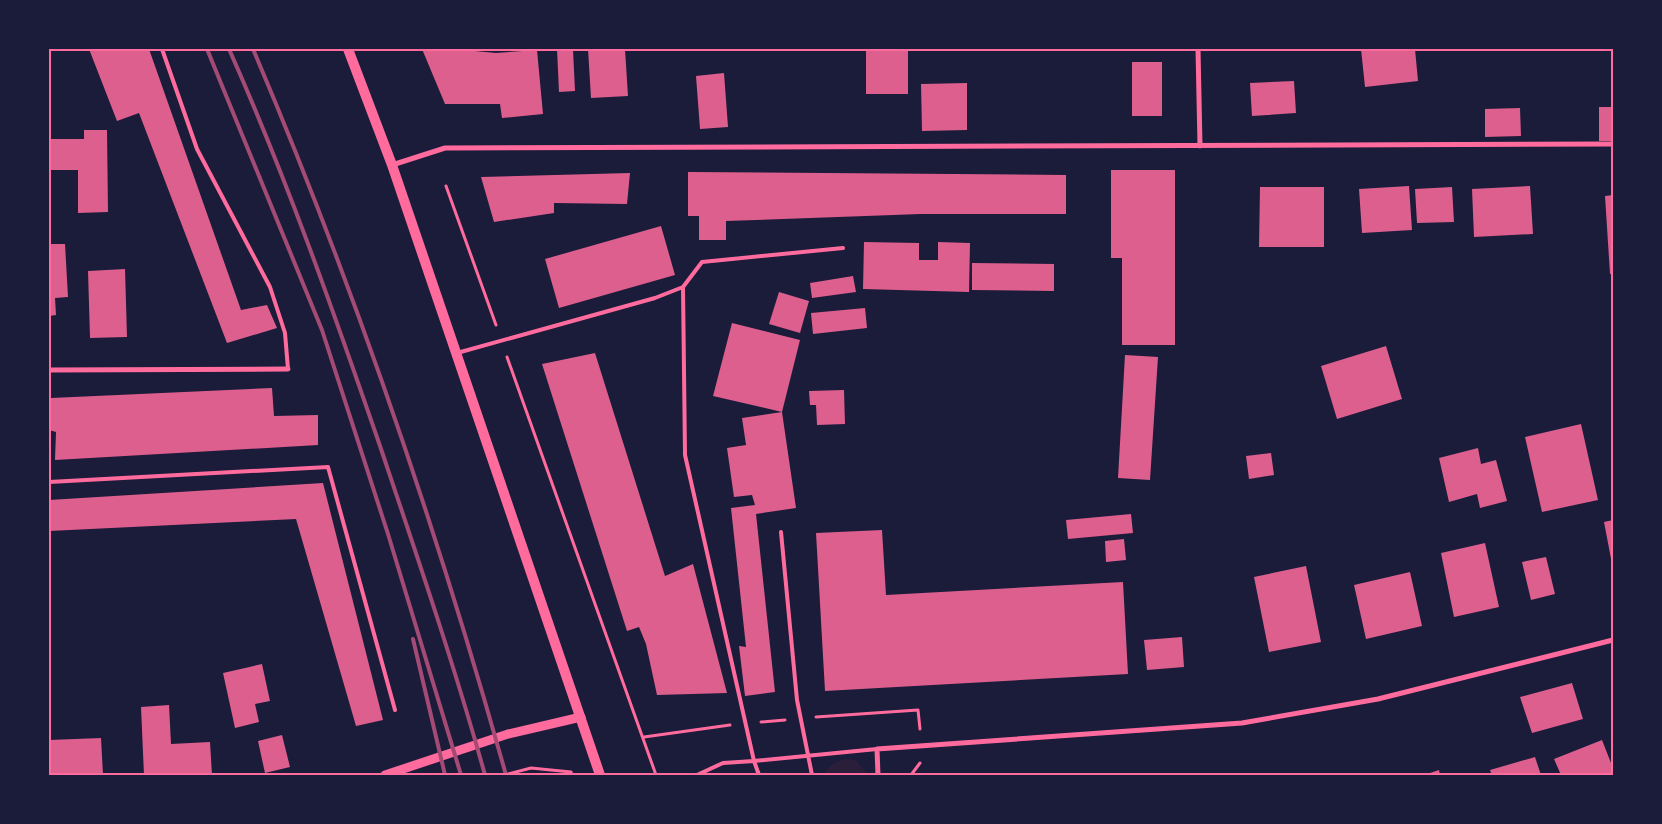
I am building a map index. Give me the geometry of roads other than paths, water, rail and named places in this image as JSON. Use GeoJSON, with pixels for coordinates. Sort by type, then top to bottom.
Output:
{"type":"FeatureCollection","features":[{"type":"Feature","properties":{"kind":"main road"},"geometry":{"type":"LineString","coordinates":[[348,49],[392,165],[600,775]]}},
{"type":"Feature","properties":{"kind":"street"},"geometry":{"type":"LineString","coordinates":[[1198,49],[1200,146]]}},
{"type":"Feature","properties":{"kind":"street"},"geometry":{"type":"LineString","coordinates":[[392,165],[445,148],[1613,144]]}},
{"type":"Feature","properties":{"kind":"street"},"geometry":{"type":"LineString","coordinates":[[49,370],[288,369]]}},
{"type":"Feature","properties":{"kind":"street"},"geometry":{"type":"LineString","coordinates":[[878,775],[877,749],[1242,723],[1378,699],[1613,640]]}},
{"type":"Feature","properties":{"kind":"street"},"geometry":{"type":"LineString","coordinates":[[385,775],[508,734],[581,717]]}},
{"type":"Feature","properties":{"kind":"lane"},"geometry":{"type":"LineString","coordinates":[[162,49],[197,149],[270,287],[285,332],[288,369]]}},
{"type":"Feature","properties":{"kind":"lane"},"geometry":{"type":"LineString","coordinates":[[457,354],[655,298],[682,287],[702,262],[843,248]]}},
{"type":"Feature","properties":{"kind":"lane"},"geometry":{"type":"LineString","coordinates":[[682,287],[684,455],[754,761],[759,775]]}},
{"type":"Feature","properties":{"kind":"lane"},"geometry":{"type":"LineString","coordinates":[[49,482],[328,467],[395,710]]}},
{"type":"Feature","properties":{"kind":"lane"},"geometry":{"type":"LineString","coordinates":[[781,532],[797,700],[810,756],[812,775]]}},
{"type":"Feature","properties":{"kind":"lane"},"geometry":{"type":"LineString","coordinates":[[697,775],[723,763],[877,749]]}},
{"type":"Feature","properties":{"kind":"railway"},"geometry":{"type":"LineString","coordinates":[[207,49],[322,330],[388,534],[461,775]]}},
{"type":"Feature","properties":{"kind":"railway"},"geometry":{"type":"LineString","coordinates":[[229,49],[270,146],[344,343],[434,609],[485,775]]}},
{"type":"Feature","properties":{"kind":"railway"},"geometry":{"type":"LineString","coordinates":[[253,49],[325,227],[391,408],[451,591],[506,775]]}},
{"type":"Feature","properties":{"kind":"railway"},"geometry":{"type":"LineString","coordinates":[[413,639],[445,775]]}}]}
